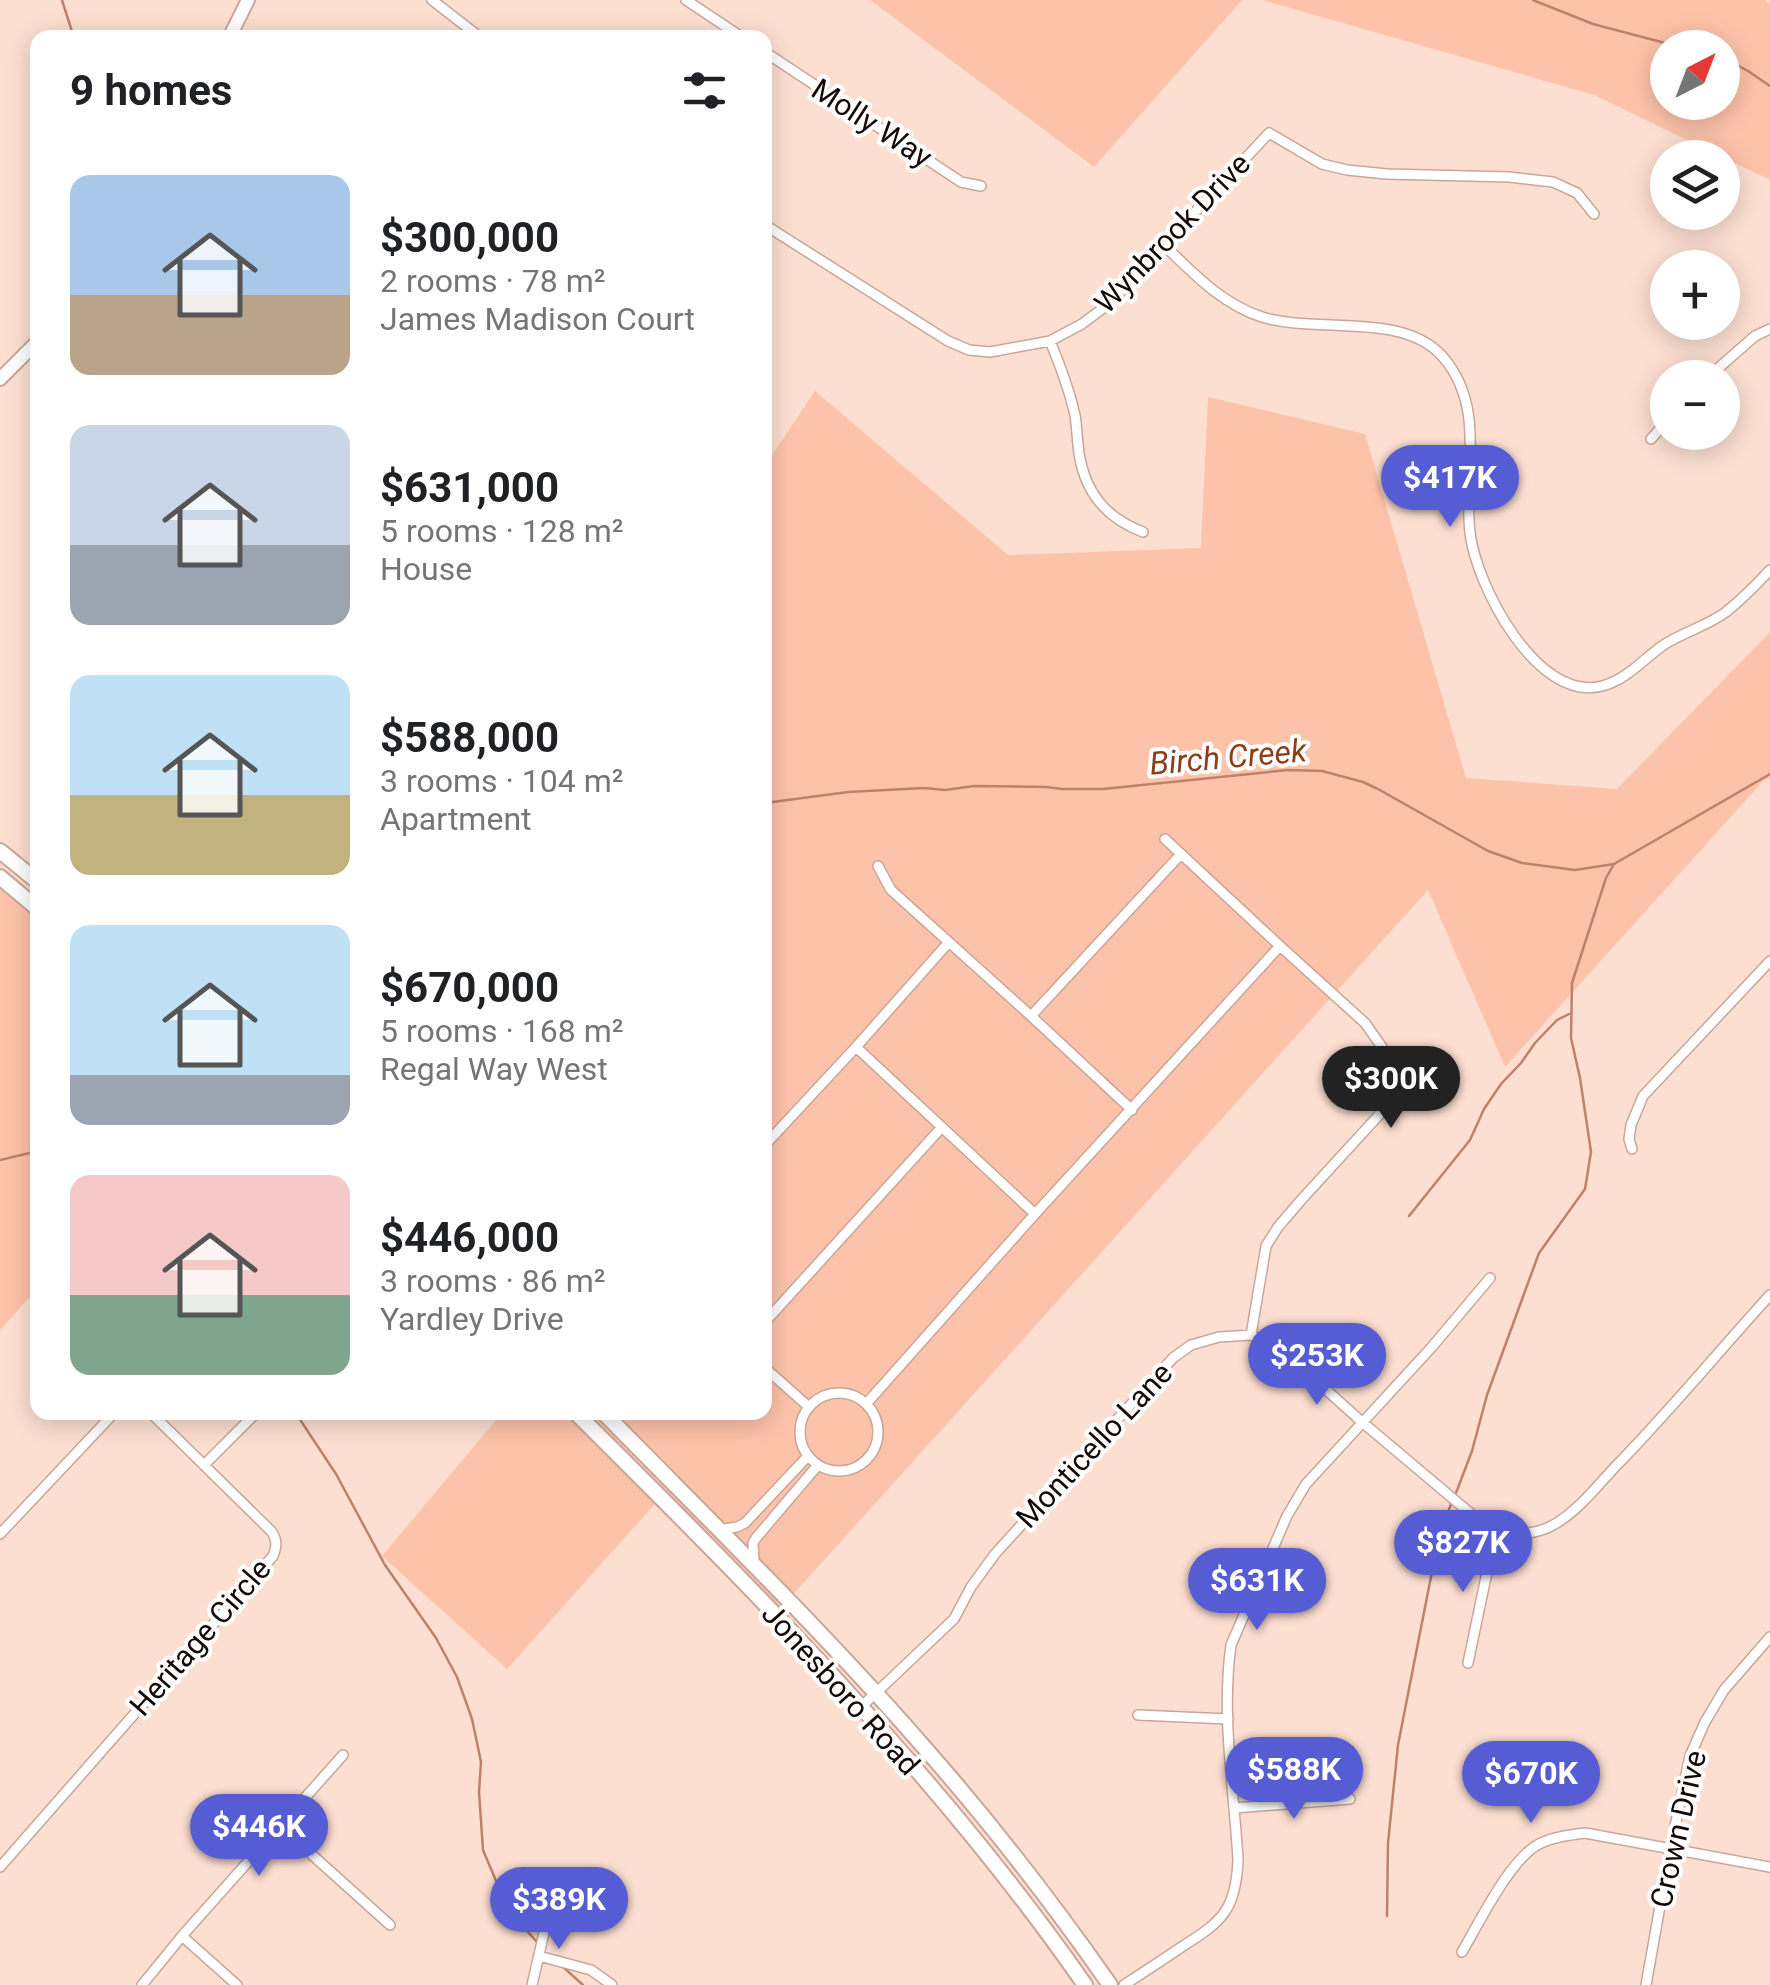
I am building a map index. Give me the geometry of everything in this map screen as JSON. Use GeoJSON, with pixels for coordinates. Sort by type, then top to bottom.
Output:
{"type":"FeatureCollection","features":[{"type":"Feature","properties":{"kind":"main road"},"geometry":{"type":"LineString","coordinates":[[0,851],[30,875]]}},
{"type":"Feature","properties":{"kind":"main road"},"geometry":{"type":"LineString","coordinates":[[0,877],[30,902]]}},
{"type":"Feature","properties":{"kind":"main road","name":"Jonesboro Road"},"geometry":{"type":"LineString","coordinates":[[584,1420],[861,1708],[994,1863],[1086,1985]]}},
{"type":"Feature","properties":{"kind":"main road","name":"Jonesboro Road"},"geometry":{"type":"LineString","coordinates":[[610,1420],[876,1694],[958,1786],[1110,1985]]}},
{"type":"Feature","properties":{"kind":"street"},"geometry":{"type":"LineString","coordinates":[[233,30],[248,0]]}},
{"type":"Feature","properties":{"kind":"street"},"geometry":{"type":"LineString","coordinates":[[432,0],[471,30]]}},
{"type":"Feature","properties":{"kind":"street"},"geometry":{"type":"LineString","coordinates":[[686,0],[731,30]]}},
{"type":"Feature","properties":{"kind":"street","name":"Molly Way"},"geometry":{"type":"LineString","coordinates":[[772,57],[961,182],[981,186]]}},
{"type":"Feature","properties":{"kind":"street","name":"Wynbrook Drive"},"geometry":{"type":"LineString","coordinates":[[772,229],[958,346],[990,352],[1050,341],[1110,304],[1269,133],[1322,164],[1347,170],[1554,182],[1577,193],[1594,214]]}},
{"type":"Feature","properties":{"kind":"street"},"geometry":{"type":"LineString","coordinates":[[1165,246],[1230,305],[1265,318],[1410,334],[1441,354],[1457,376],[1469,409],[1468,506],[1478,569],[1517,641],[1540,666],[1571,684],[1600,687],[1625,676],[1670,641],[1725,612],[1770,570]]}},
{"type":"Feature","properties":{"kind":"street"},"geometry":{"type":"LineString","coordinates":[[1728,360],[1755,336],[1770,329]]}},
{"type":"Feature","properties":{"kind":"street"},"geometry":{"type":"LineString","coordinates":[[1050,341],[1066,378],[1089,491],[1126,526],[1144,532]]}},
{"type":"Feature","properties":{"kind":"street"},"geometry":{"type":"LineString","coordinates":[[0,379],[30,349]]}},
{"type":"Feature","properties":{"kind":"street"},"geometry":{"type":"LineString","coordinates":[[1165,839],[1365,1023],[1384,1050],[1390,1072],[1380,1114],[1302,1199],[1266,1246],[1251,1336],[1304,1370],[1495,1534],[1540,1531],[1572,1512],[1770,1295]]}},
{"type":"Feature","properties":{"kind":"street"},"geometry":{"type":"LineString","coordinates":[[1031,1016],[1181,854]]}},
{"type":"Feature","properties":{"kind":"street"},"geometry":{"type":"LineString","coordinates":[[878,866],[891,890],[1132,1110]]}},
{"type":"Feature","properties":{"kind":"street"},"geometry":{"type":"LineString","coordinates":[[772,1137],[949,942]]}},
{"type":"Feature","properties":{"kind":"street"},"geometry":{"type":"LineString","coordinates":[[866,1404],[1280,946]]}},
{"type":"Feature","properties":{"kind":"street"},"geometry":{"type":"LineString","coordinates":[[1632,1149],[1629,1139],[1642,1096],[1770,961]]}},
{"type":"Feature","properties":{"kind":"street"},"geometry":{"type":"LineString","coordinates":[[856,1047],[1034,1214]]}},
{"type":"Feature","properties":{"kind":"street"},"geometry":{"type":"LineString","coordinates":[[772,1314],[942,1127]]}},
{"type":"Feature","properties":{"kind":"street"},"geometry":{"type":"LineString","coordinates":[[1124,1985],[1214,1927],[1234,1896],[1235,1808],[1228,1719],[1231,1645],[1287,1516],[1306,1484],[1490,1278]]}},
{"type":"Feature","properties":{"kind":"street","name":"Monticello Lane"},"geometry":{"type":"LineString","coordinates":[[861,1708],[954,1618],[995,1554],[1173,1358],[1191,1345],[1219,1337],[1251,1336]]}},
{"type":"Feature","properties":{"kind":"street"},"geometry":{"type":"LineString","coordinates":[[772,1374],[809,1408]]}},
{"type":"Feature","properties":{"kind":"street"},"geometry":{"type":"LineString","coordinates":[[843,1393],[866,1404],[878,1426],[874,1452],[866,1462],[843,1472],[818,1466],[808,1456],[800,1436],[800,1426],[809,1408],[818,1399],[843,1393]]}},
{"type":"Feature","properties":{"kind":"street"},"geometry":{"type":"LineString","coordinates":[[0,1534],[107,1420]]}},
{"type":"Feature","properties":{"kind":"street","name":"Heritage Circle"},"geometry":{"type":"LineString","coordinates":[[0,1867],[276,1548],[272,1532],[158,1420]]}},
{"type":"Feature","properties":{"kind":"street"},"geometry":{"type":"LineString","coordinates":[[204,1465],[249,1420]]}},
{"type":"Feature","properties":{"kind":"street"},"geometry":{"type":"LineString","coordinates":[[718,1530],[745,1524],[808,1456]]}},
{"type":"Feature","properties":{"kind":"street"},"geometry":{"type":"LineString","coordinates":[[754,1566],[756,1538],[818,1466]]}},
{"type":"Feature","properties":{"kind":"street"},"geometry":{"type":"LineString","coordinates":[[1468,1664],[1495,1534]]}},
{"type":"Feature","properties":{"kind":"street","name":"Crown Drive"},"geometry":{"type":"LineString","coordinates":[[1646,1985],[1690,1756],[1724,1690],[1770,1636]]}},
{"type":"Feature","properties":{"kind":"street"},"geometry":{"type":"LineString","coordinates":[[1138,1716],[1228,1719]]}},
{"type":"Feature","properties":{"kind":"street"},"geometry":{"type":"LineString","coordinates":[[142,1985],[343,1755]]}},
{"type":"Feature","properties":{"kind":"street"},"geometry":{"type":"LineString","coordinates":[[1235,1808],[1350,1798]]}},
{"type":"Feature","properties":{"kind":"street"},"geometry":{"type":"LineString","coordinates":[[280,1826],[390,1925]]}},
{"type":"Feature","properties":{"kind":"street"},"geometry":{"type":"LineString","coordinates":[[1462,1952],[1514,1867],[1529,1850],[1563,1836],[1585,1833],[1770,1867]]}},
{"type":"Feature","properties":{"kind":"street"},"geometry":{"type":"LineString","coordinates":[[532,1985],[549,1911]]}},
{"type":"Feature","properties":{"kind":"street"},"geometry":{"type":"LineString","coordinates":[[182,1936],[237,1985]]}},
{"type":"Feature","properties":{"kind":"street"},"geometry":{"type":"LineString","coordinates":[[539,1956],[591,1970],[612,1985]]}},
{"type":"Feature","properties":{"kind":"shaded area"},"geometry":{"type":"Polygon","coordinates":[[[870,0],[1242,0],[1094,167],[870,0]]]}},
{"type":"Feature","properties":{"kind":"shaded area"},"geometry":{"type":"Polygon","coordinates":[[[1262,0],[1765,0],[1770,4],[1770,180],[1740,166],[1740,140],[1687,140],[1594,95],[1262,0]]]}},
{"type":"Feature","properties":{"kind":"shaded area"},"geometry":{"type":"Polygon","coordinates":[[[815,391],[1008,555],[1201,548],[1208,397],[1365,434],[1466,778],[1617,789],[1770,632],[1770,778],[1764,780],[1505,1067],[1428,890],[780,1609],[663,1495],[507,1669],[382,1556],[496,1420],[772,1420],[772,456],[815,391]]]}},
{"type":"Feature","properties":{"kind":"shaded area"},"geometry":{"type":"Polygon","coordinates":[[[0,879],[30,905],[30,1297],[0,1330],[0,879]]]}},
{"type":"Feature","properties":{"kind":"waterway"},"geometry":{"type":"LineString","coordinates":[[62,0],[71,30]]}},
{"type":"Feature","properties":{"kind":"waterway"},"geometry":{"type":"LineString","coordinates":[[1533,0],[1593,24],[1650,39]]}},
{"type":"Feature","properties":{"kind":"waterway"},"geometry":{"type":"LineString","coordinates":[[1740,67],[1770,86]]}},
{"type":"Feature","properties":{"kind":"waterway","name":"Birch Creek"},"geometry":{"type":"LineString","coordinates":[[772,802],[848,792],[974,786],[1103,789],[1288,770],[1322,771],[1378,789],[1488,851],[1522,863],[1575,870],[1614,864],[1770,774]]}},
{"type":"Feature","properties":{"kind":"waterway"},"geometry":{"type":"LineString","coordinates":[[1456,1493],[1539,1253],[1585,1189],[1591,1152],[1571,1038],[1572,983],[1614,864]]}},
{"type":"Feature","properties":{"kind":"waterway"},"geometry":{"type":"LineString","coordinates":[[1409,1216],[1470,1140],[1501,1084],[1557,1020],[1569,1014]]}},
{"type":"Feature","properties":{"kind":"waterway","name":"Birch Creek"},"geometry":{"type":"LineString","coordinates":[[0,1160],[30,1153]]}},
{"type":"Feature","properties":{"kind":"waterway"},"geometry":{"type":"LineString","coordinates":[[300,1420],[336,1474],[385,1565],[436,1638],[457,1677],[472,1719],[481,1762],[483,1850],[505,1902],[538,1943]]}},
{"type":"Feature","properties":{"kind":"waterway"},"geometry":{"type":"LineString","coordinates":[[1387,1916],[1388,1843],[1398,1745],[1438,1541],[1452,1501]]}},
{"type":"Feature","properties":{"kind":"waterway"},"geometry":{"type":"LineString","coordinates":[[562,1966],[583,1985]]}}]}
